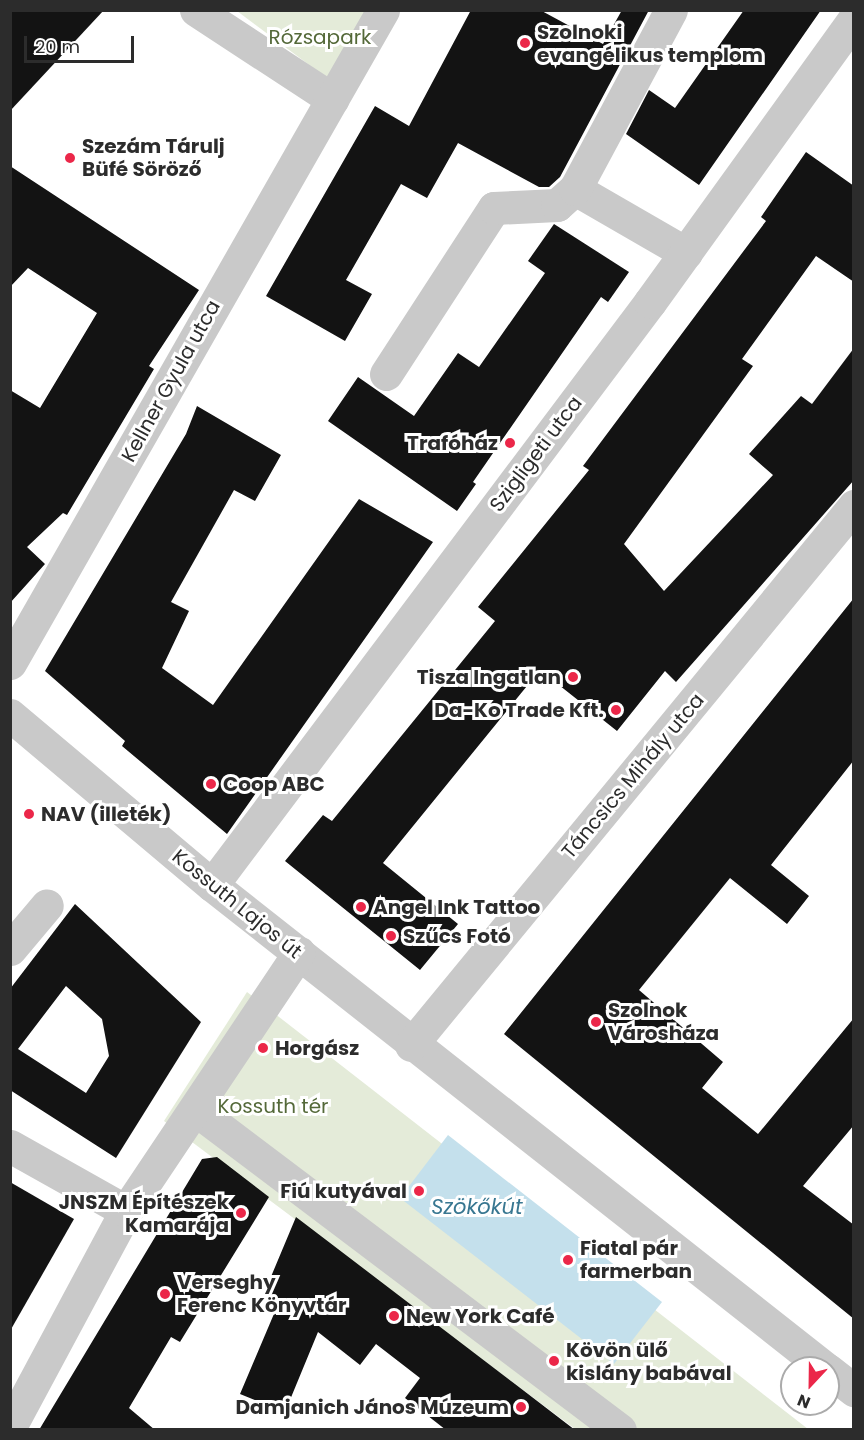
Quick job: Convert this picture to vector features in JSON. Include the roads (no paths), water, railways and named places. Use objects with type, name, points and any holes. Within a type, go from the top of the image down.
[{"type":"street","points":[[196,10],[332,99]]},
{"type":"street","name":"Kellner Gyula utca","points":[[10,663],[383,10]]},
{"type":"street","points":[[386,374],[494,208],[557,205],[575,189],[671,10]]},
{"type":"street","name":"Szigligeti utca","points":[[212,885],[686,253],[854,19]]},
{"type":"street","points":[[575,189],[686,253]]},
{"type":"street","name":"Táncsics Mihály utca","points":[[411,1045],[854,506]]},
{"type":"street","name":"Kossuth Lajos út","points":[[10,715],[212,885],[411,1045]]},
{"type":"street","points":[[10,950],[47,905]]},
{"type":"street","points":[[10,1427],[126,1211],[299,954]]},
{"type":"street","points":[[411,1045],[810,1356]]},
{"type":"street","points":[[196,1110],[620,1430]]},
{"type":"street","points":[[10,1146],[126,1211]]},
{"type":"street","points":[[840,1379],[854,1390]]},
{"type":"water","name":"Szökőkút","points":[[448,1135],[662,1302],[614,1364],[400,1198]]},
{"type":"place","name":"Szolnoki evangélikus templom","points":[[525,43]]},
{"type":"place","name":"Szezám Tárulj Büfé Söröző","points":[[70,158]]},
{"type":"place","name":"Trafóház","points":[[510,443]]},
{"type":"place","name":"Tisza Ingatlan","points":[[573,677]]},
{"type":"place","name":"Da-Ko Trade Kft.","points":[[616,710]]},
{"type":"place","name":"Coop ABC","points":[[211,784]]},
{"type":"place","name":"NAV (illeték)","points":[[29,814]]},
{"type":"place","name":"Angel Ink Tattoo","points":[[361,907]]},
{"type":"place","name":"Szűcs Fotó","points":[[391,936]]},
{"type":"place","name":"Szolnok Városháza","points":[[596,1022]]},
{"type":"place","name":"Horgász","points":[[263,1048]]},
{"type":"place","name":"Fiú kutyával","points":[[419,1191]]},
{"type":"place","name":"JNSZM Építészek Kamarája","points":[[241,1213]]},
{"type":"place","name":"Fiatal pár farmerban","points":[[568,1260]]},
{"type":"place","name":"Verseghy Ferenc Könyvtár","points":[[165,1294]]},
{"type":"place","name":"New York Café","points":[[394,1316]]},
{"type":"place","name":"Kövön ülő kislány babával","points":[[554,1361]]},
{"type":"place","name":"Damjanich János Múzeum","points":[[521,1407]]},
{"type":"park label","name":"Rózsapark","points":[[320,37]]},
{"type":"park label","name":"Kossuth tér","points":[[273,1106]]}]
